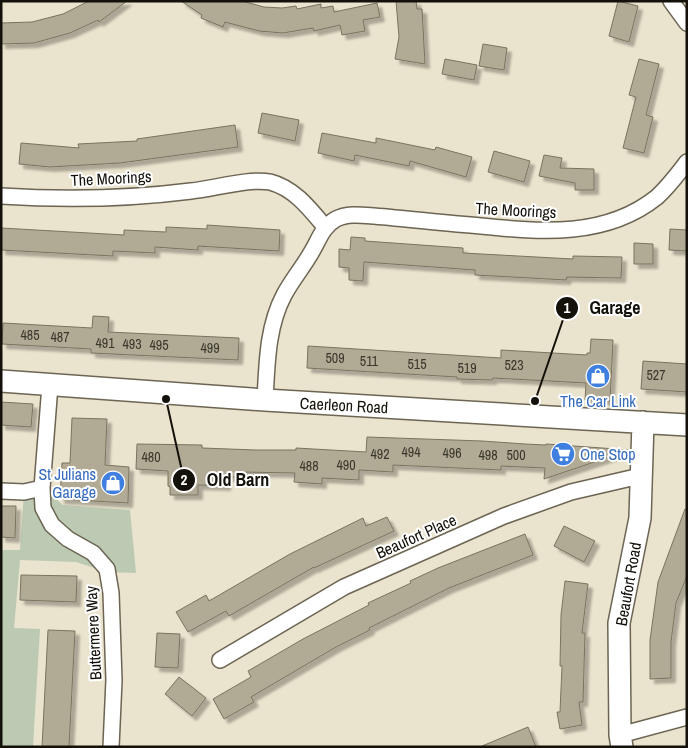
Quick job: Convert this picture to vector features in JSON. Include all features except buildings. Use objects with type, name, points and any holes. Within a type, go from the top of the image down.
[{"type":"main road","name":"Caerleon Road","points":[[1,381],[265,400],[687,425]]},
{"type":"main road","name":"Beaufort Road","points":[[621,741],[619,623],[640,518],[643,422]]},
{"type":"street","points":[[671,1],[687,23]]},
{"type":"street","name":"The Moorings","points":[[1,196],[108,198],[191,191],[254,181],[270,182],[286,190],[302,201],[324,227],[337,218],[352,215],[526,230],[562,230],[597,226],[628,215],[657,197],[677,176],[687,162]]},
{"type":"street","points":[[265,400],[268,352],[274,322],[284,295],[312,252],[324,227]]},
{"type":"street","name":"Buttermere Way","points":[[50,385],[42,488],[43,508],[52,525],[68,539],[94,553],[107,569],[110,592],[114,680],[111,747]]},
{"type":"street","name":"Beaufort Place","points":[[220,660],[344,587],[504,516],[571,492],[640,476]]},
{"type":"street","points":[[1,491],[24,492],[42,488]]},
{"type":"street","points":[[621,741],[687,717]]},
{"type":"green space","points":[[42,488],[63,505],[130,510],[136,573],[107,572],[76,562],[20,560],[14,628],[40,629],[33,747],[1,747],[1,550],[20,550],[24,492]]},
{"type":"place","name":"The Car Link","points":[[598,376]]},
{"type":"place","name":"Old Barn","points":[[166,399]]},
{"type":"place","name":"Garage","points":[[535,401]]},
{"type":"place","name":"One Stop","points":[[563,454]]},
{"type":"place","name":"St Julians Garage","points":[[113,483]]}]
